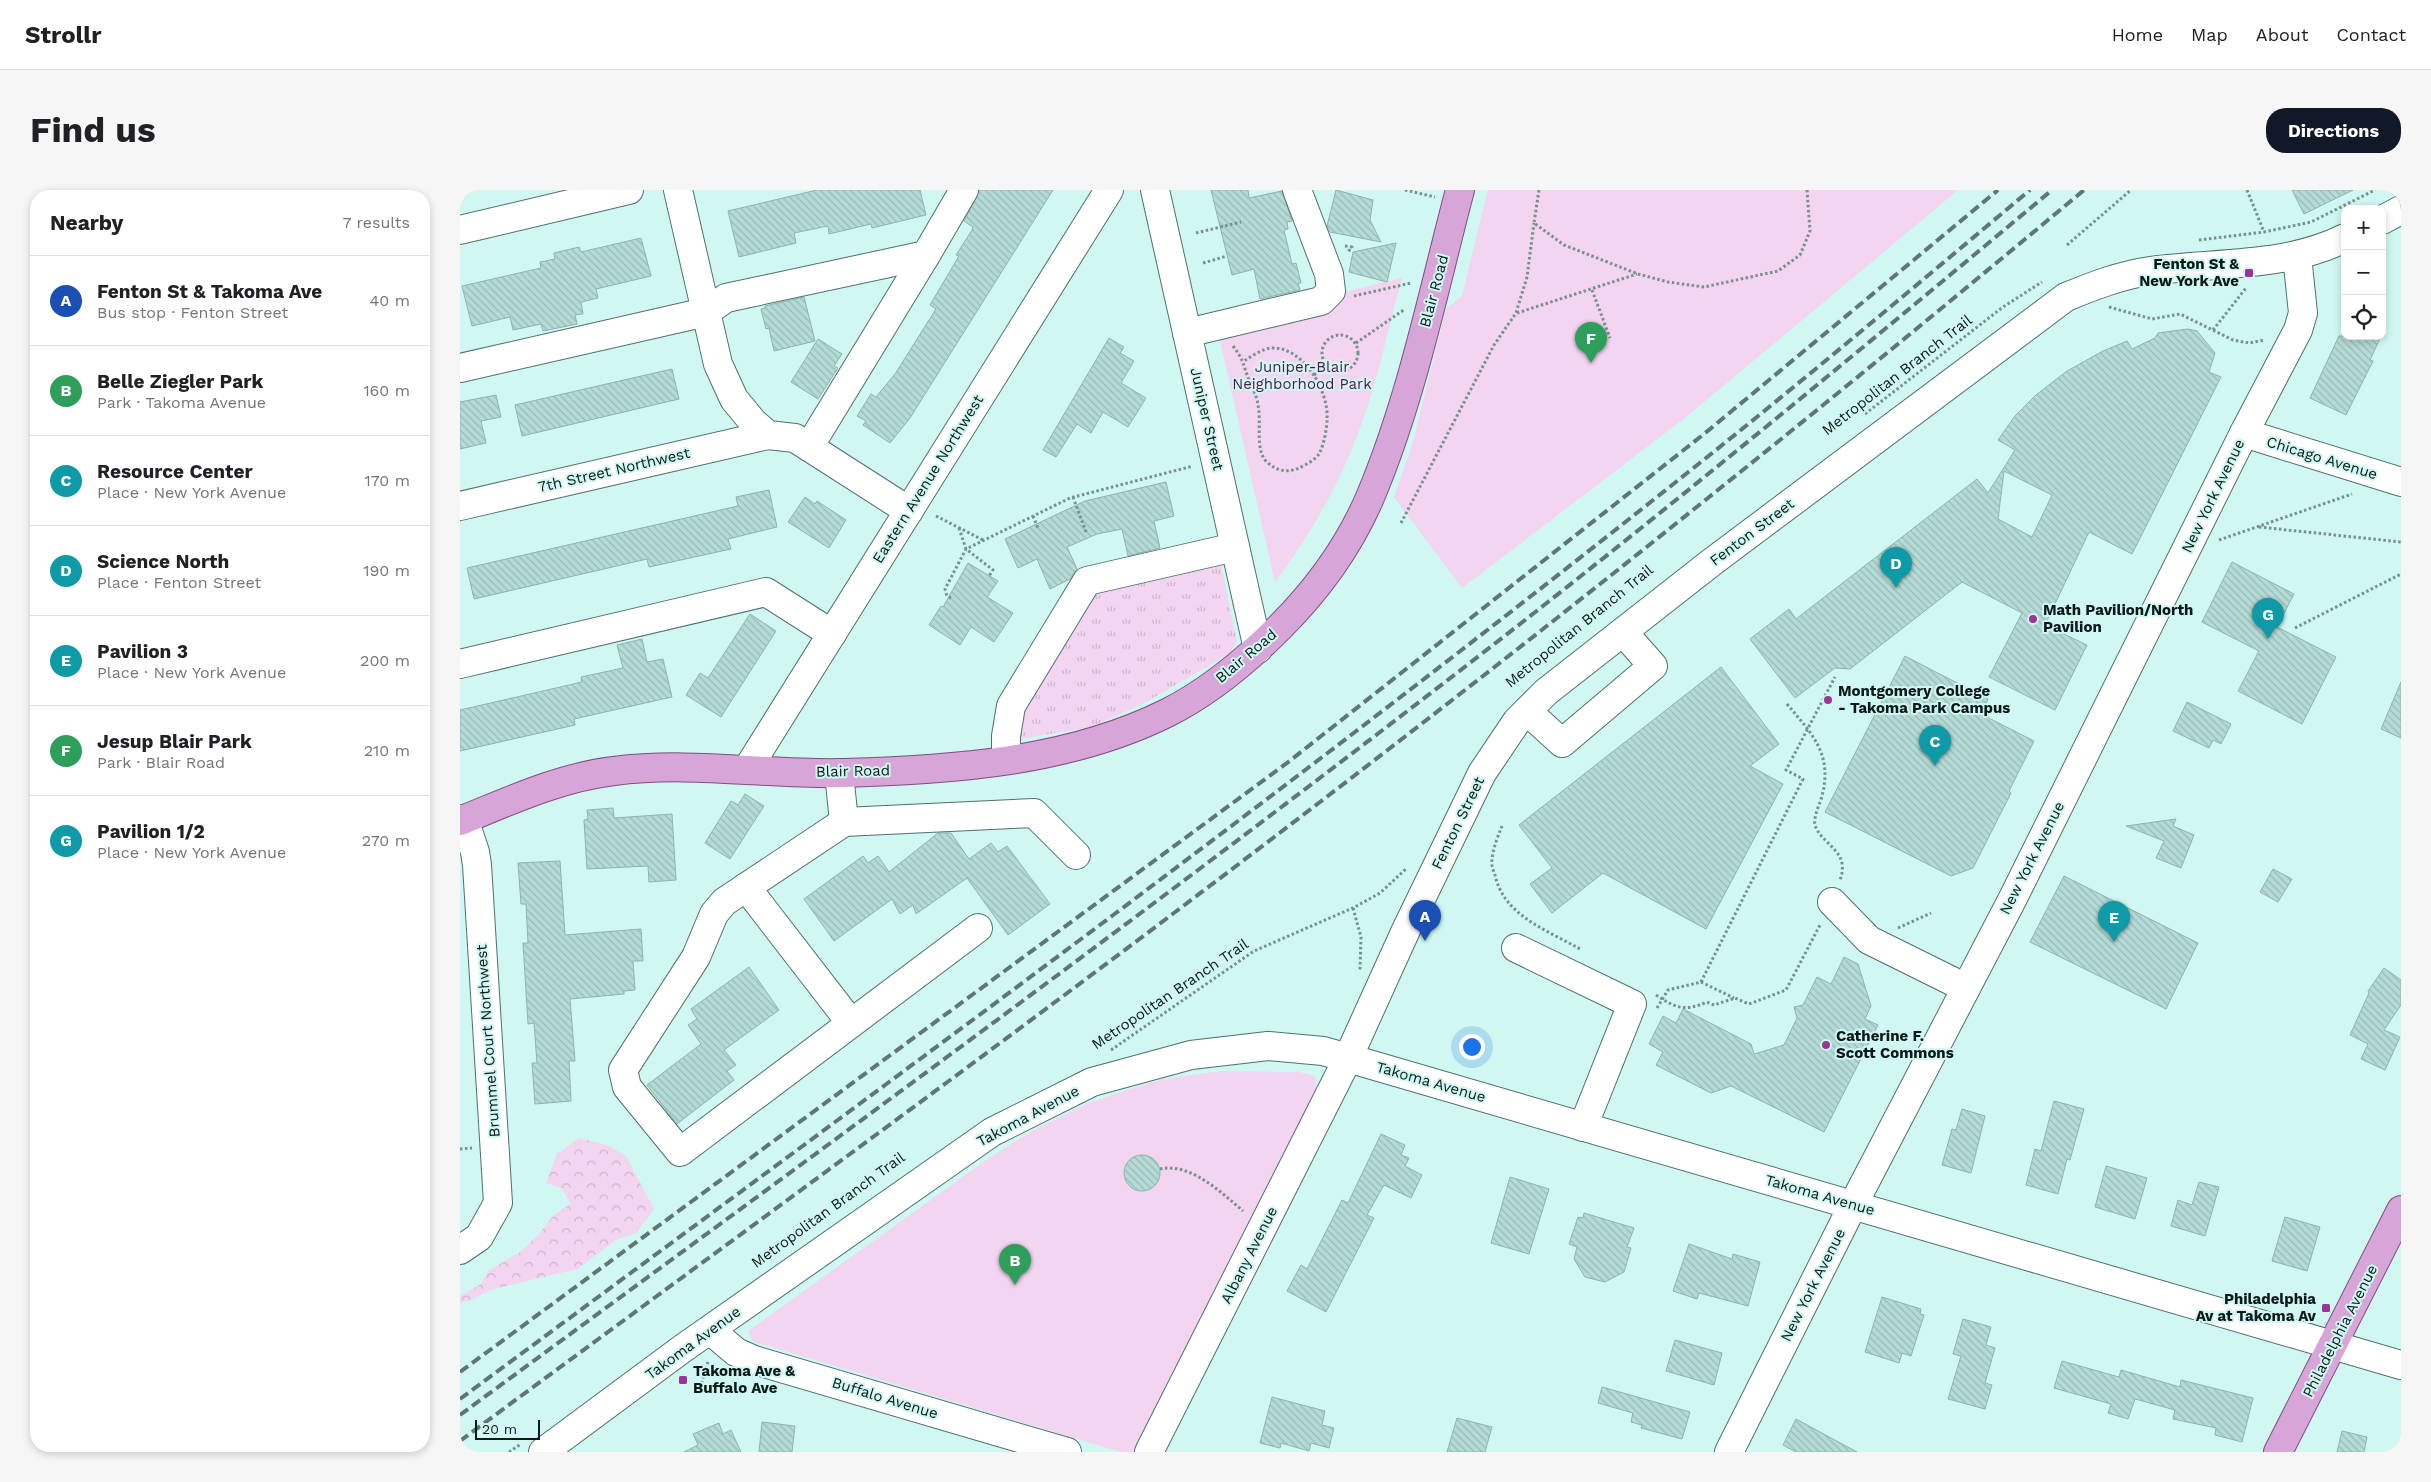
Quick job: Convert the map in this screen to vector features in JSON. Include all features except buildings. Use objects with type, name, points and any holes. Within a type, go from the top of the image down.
[{"type":"main road","name":"Blair Road","points":[[462,820],[534,792],[590,774],[635,769],[748,768],[839,773],[965,765],[1062,750],[1117,735],[1170,712],[1224,677],[1258,649],[1310,597],[1337,560],[1370,499],[1399,425],[1449,194]]},
{"type":"main road","name":"Philadelphia Avenue","points":[[2278,1452],[2401,1210]]},
{"type":"street","points":[[460,230],[629,190]]},
{"type":"street","points":[[678,190],[718,364],[734,399],[753,422],[768,435]]},
{"type":"street","points":[[808,446],[964,190]]},
{"type":"street","name":"Eastern Avenue Northwest","points":[[748,768],[1109,190]]},
{"type":"street","name":"Juniper Street","points":[[1155,190],[1258,649]]},
{"type":"street","points":[[1187,333],[1321,301],[1331,291],[1329,274],[1297,190]]},
{"type":"street","points":[[2386,218],[2401,210]]},
{"type":"street","name":"Fenton Street","points":[[1348,1058],[1406,930],[1482,773],[1517,721],[1546,692],[2066,297],[2111,280],[2149,271],[2297,256],[2325,248],[2341,240]]},
{"type":"street","points":[[460,368],[706,312],[726,298],[926,255]]},
{"type":"street","name":"New York Avenue","points":[[1728,1452],[1853,1205],[1966,988],[2301,322],[2303,313],[2297,256]]},
{"type":"street","name":"Chicago Avenue","points":[[2244,433],[2401,482]]},
{"type":"street","name":"7th Street Northwest","points":[[460,506],[768,435],[795,438],[909,511]]},
{"type":"street","points":[[1006,759],[1006,736],[1011,706],[1087,581],[1235,547]]},
{"type":"street","points":[[460,664],[766,592],[832,634]]},
{"type":"street","points":[[1526,711],[1562,743],[1653,666],[1623,632]]},
{"type":"street","points":[[839,773],[844,822]]},
{"type":"street","points":[[978,928],[796,1062],[759,1094],[680,1152],[627,1087],[623,1070],[696,957],[714,914],[724,902],[844,822],[1034,814],[1076,855]]},
{"type":"street","name":"Brummel Court Northwest","points":[[460,1250],[479,1237],[498,1203],[477,865],[475,852],[462,820]]},
{"type":"street","points":[[746,888],[851,1023]]},
{"type":"street","points":[[1832,902],[1869,940],[1966,988]]},
{"type":"street","points":[[1516,948],[1632,1004],[1583,1127]]},
{"type":"street","name":"Takoma Avenue","points":[[534,1446],[710,1330],[992,1132],[1092,1082],[1191,1055],[1268,1046],[1323,1051],[1348,1058],[2401,1365]]},
{"type":"street","name":"Albany Avenue","points":[[1149,1452],[1348,1058]]},
{"type":"street","name":"Buffalo Avenue","points":[[710,1330],[736,1352],[754,1360],[1067,1452]]},
{"type":"path","points":[[1405,190],[1449,194]]},
{"type":"path","points":[[1401,523],[1494,345],[1516,313],[1527,276],[1539,190]]},
{"type":"path","points":[[1534,223],[1564,245],[1638,274],[1668,282],[1704,287],[1778,271],[1800,255],[1810,231],[1807,190]]},
{"type":"path","points":[[2067,245],[2131,190]]},
{"type":"path","points":[[2247,190],[2264,232]]},
{"type":"path","points":[[2198,240],[2264,232],[2311,222],[2374,190]]},
{"type":"path","points":[[1196,233],[1241,222]]},
{"type":"path","points":[[1203,263],[1227,256]]},
{"type":"path","points":[[1516,313],[1638,274]]},
{"type":"path","name":"Metropolitan Branch Trail","points":[[1858,420],[2003,307],[2045,280]]},
{"type":"path","points":[[1321,301],[1368,294],[1414,282]]},
{"type":"path","points":[[2213,330],[2247,287]]},
{"type":"path","points":[[1592,290],[1610,338]]},
{"type":"path","points":[[2104,306],[2152,319],[2180,314],[2233,340],[2249,343],[2261,342],[2269,338]]},
{"type":"path","points":[[1356,343],[1408,307]]},
{"type":"path","points":[[1338,335],[1345,336],[1356,343],[1359,351],[1358,359],[1352,368],[1337,372],[1326,365],[1323,348],[1329,339],[1338,335]]},
{"type":"path","points":[[1272,348],[1292,353],[1314,375],[1318,381],[1327,418],[1320,453],[1307,465],[1292,471],[1280,470],[1267,462],[1259,450],[1261,426],[1258,403],[1248,379],[1244,361],[1258,352],[1272,348]]},
{"type":"path","points":[[1314,375],[1326,365]]},
{"type":"path","points":[[951,598],[947,596],[945,589],[966,549],[983,540],[1073,497],[1216,461]]},
{"type":"path","points":[[2217,540],[2357,492]]},
{"type":"path","points":[[1073,497],[1086,532]]},
{"type":"path","points":[[936,516],[983,540]]},
{"type":"path","points":[[1033,516],[1038,528]]},
{"type":"path","points":[[2256,527],[2401,542]]},
{"type":"path","points":[[959,528],[966,549],[993,570],[990,576]]},
{"type":"path","points":[[2295,628],[2400,576]]},
{"type":"path","points":[[1701,982],[1803,779],[1786,770],[1835,678]]},
{"type":"path","points":[[1653,1016],[1661,999],[1668,990],[1701,982],[1749,1004],[1786,990],[1832,902],[1843,870],[1836,849],[1819,833],[1816,826],[1825,782],[1824,758],[1819,745],[1787,704]]},
{"type":"path","points":[[1502,826],[1491,861],[1497,885],[1505,899],[1518,913],[1537,926],[1586,953]]},
{"type":"path","name":"Metropolitan Branch Trail","points":[[1110,1050],[1254,950],[1353,908],[1380,894],[1408,867]]},
{"type":"path","points":[[1353,908],[1360,937],[1359,975]]},
{"type":"path","points":[[1654,994],[1678,1008],[1693,1008],[1707,1002],[1714,1005],[1735,998]]},
{"type":"path","points":[[460,1149],[474,1148]]},
{"type":"path","points":[[1160,1169],[1178,1168],[1206,1182],[1248,1214]]},
{"type":"path","points":[[700,1388],[710,1357]]},
{"type":"path","points":[[509,1452],[534,1446]]},
{"type":"green space","points":[[1488,190],[1958,190],[1686,417],[1462,588],[1394,497],[1413,442],[1446,309],[1462,296]]},
{"type":"green space","name":"Juniper-Blair Neighborhood Park","points":[[1402,278],[1375,382],[1357,435],[1321,512],[1275,582],[1216,323]]},
{"type":"green space","points":[[1220,561],[1237,641],[1230,653],[1150,700],[1092,727],[1021,739],[1015,724],[1090,594]]},
{"type":"green space","points":[[1221,1071],[1299,1072],[1315,1076],[1316,1092],[1230,1261],[1138,1452],[1121,1452],[752,1341],[748,1331],[989,1158],[1032,1131],[1088,1103],[1162,1079]]},
{"type":"green space","points":[[579,1138],[609,1146],[626,1156],[654,1209],[636,1233],[616,1240],[577,1269],[493,1289],[471,1300],[460,1303],[460,1296],[481,1284],[488,1271],[519,1253],[539,1234],[553,1216],[570,1204],[562,1188],[546,1183],[557,1154]]},
{"type":"railway","points":[[460,1372],[1287,763],[1704,434],[1998,190]]},
{"type":"railway","points":[[460,1399],[935,1048],[1406,693],[1716,450],[2030,190]]},
{"type":"railway","points":[[460,1415],[1125,925],[1389,725],[1520,624],[1721,463],[2052,190]]},
{"type":"railway","points":[[460,1441],[1107,964],[1417,727],[1706,500],[2084,190]]},
{"type":"place","name":"Fenton St & New York Ave","points":[[2249,273]]},
{"type":"place","name":"Jesup Blair Park","points":[[1591,363]]},
{"type":"place","name":"Science North","points":[[1896,588]]},
{"type":"place","name":"Math Pavilion/North Pavilion","points":[[2033,619]]},
{"type":"place","name":"Pavilion 1/2","points":[[2268,639]]},
{"type":"place","name":"Montgomery College - Takoma Park Campus","points":[[1828,700]]},
{"type":"place","name":"Resource Center","points":[[1935,766]]},
{"type":"place","name":"Fenton St & Takoma Ave","points":[[1425,941]]},
{"type":"place","name":"Pavilion 3","points":[[2114,942]]},
{"type":"place","name":"Catherine F. Scott Commons","points":[[1826,1045]]},
{"type":"place","name":"Belle Ziegler Park","points":[[1015,1285]]},
{"type":"place","name":"Philadelphia Av at Takoma Av","points":[[2326,1308]]},
{"type":"place","name":"Takoma Ave & Buffalo Ave","points":[[683,1380]]}]
